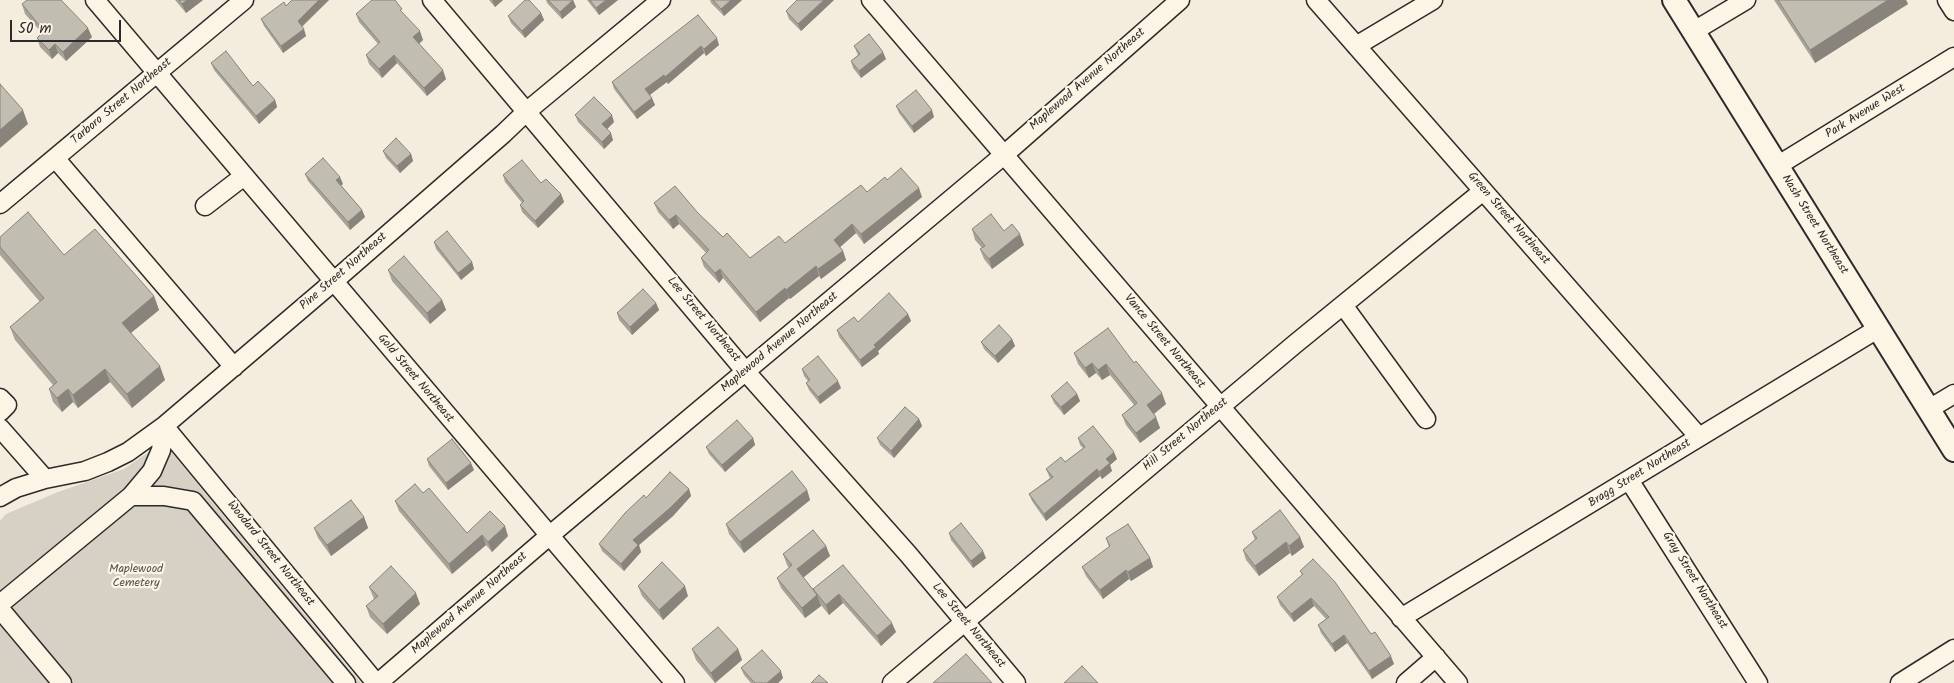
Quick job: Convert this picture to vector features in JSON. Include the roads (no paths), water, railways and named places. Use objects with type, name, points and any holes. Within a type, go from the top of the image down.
[{"type":"main road","name":"Nash Street Northeast","points":[[1674,0],[1954,450]]},
{"type":"street","name":"Gold Street Northeast","points":[[95,0],[675,683]]},
{"type":"street","name":"Tarboro Street Northeast","points":[[0,204],[244,0]]},
{"type":"street","name":"Lee Street Northeast","points":[[432,0],[746,372],[908,554],[1016,683]]},
{"type":"street","name":"Pine Street Northeast","points":[[0,497],[16,488],[45,479],[85,471],[108,462],[128,452],[164,426],[333,282],[526,112],[661,0]]},
{"type":"street","name":"Vance Street Northeast","points":[[871,0],[1458,683]]},
{"type":"street","name":"Maplewood Avenue Northeast","points":[[377,683],[549,536],[1005,154],[1180,0]]},
{"type":"street","name":"Green Street Northeast","points":[[1316,0],[1699,438]]},
{"type":"street","points":[[1356,46],[1433,0]]},
{"type":"street","points":[[1694,31],[1746,0]]},
{"type":"street","points":[[1947,0],[1954,11]]},
{"type":"street","name":"Park Avenue West","points":[[1777,166],[1954,57]]},
{"type":"street","points":[[55,158],[234,366]]},
{"type":"street","points":[[205,206],[244,176]]},
{"type":"street","name":"Hill Street Northeast","points":[[892,683],[1220,407],[1483,191]]},
{"type":"street","points":[[1343,305],[1426,419]]},
{"type":"street","name":"Bragg Street Northeast","points":[[1401,618],[1879,328]]},
{"type":"street","points":[[1929,409],[1954,394]]},
{"type":"street","points":[[0,398],[7,406],[0,412]]},
{"type":"street","points":[[0,604],[131,496],[152,471],[162,450],[164,426]]},
{"type":"street","name":"Woodard Street Northeast","points":[[164,426],[377,683]]},
{"type":"street","points":[[0,428],[45,479]]},
{"type":"street","name":"Gray Street Northeast","points":[[1630,480],[1758,683]]},
{"type":"street","points":[[131,496],[164,496],[192,502],[346,683]]},
{"type":"street","points":[[0,609],[62,683]]},
{"type":"street","points":[[1900,683],[1954,649]]},
{"type":"street","points":[[1406,683],[1436,657]]},
{"type":"park label","name":"Maplewood Cemetery","points":[[136,577]]}]
